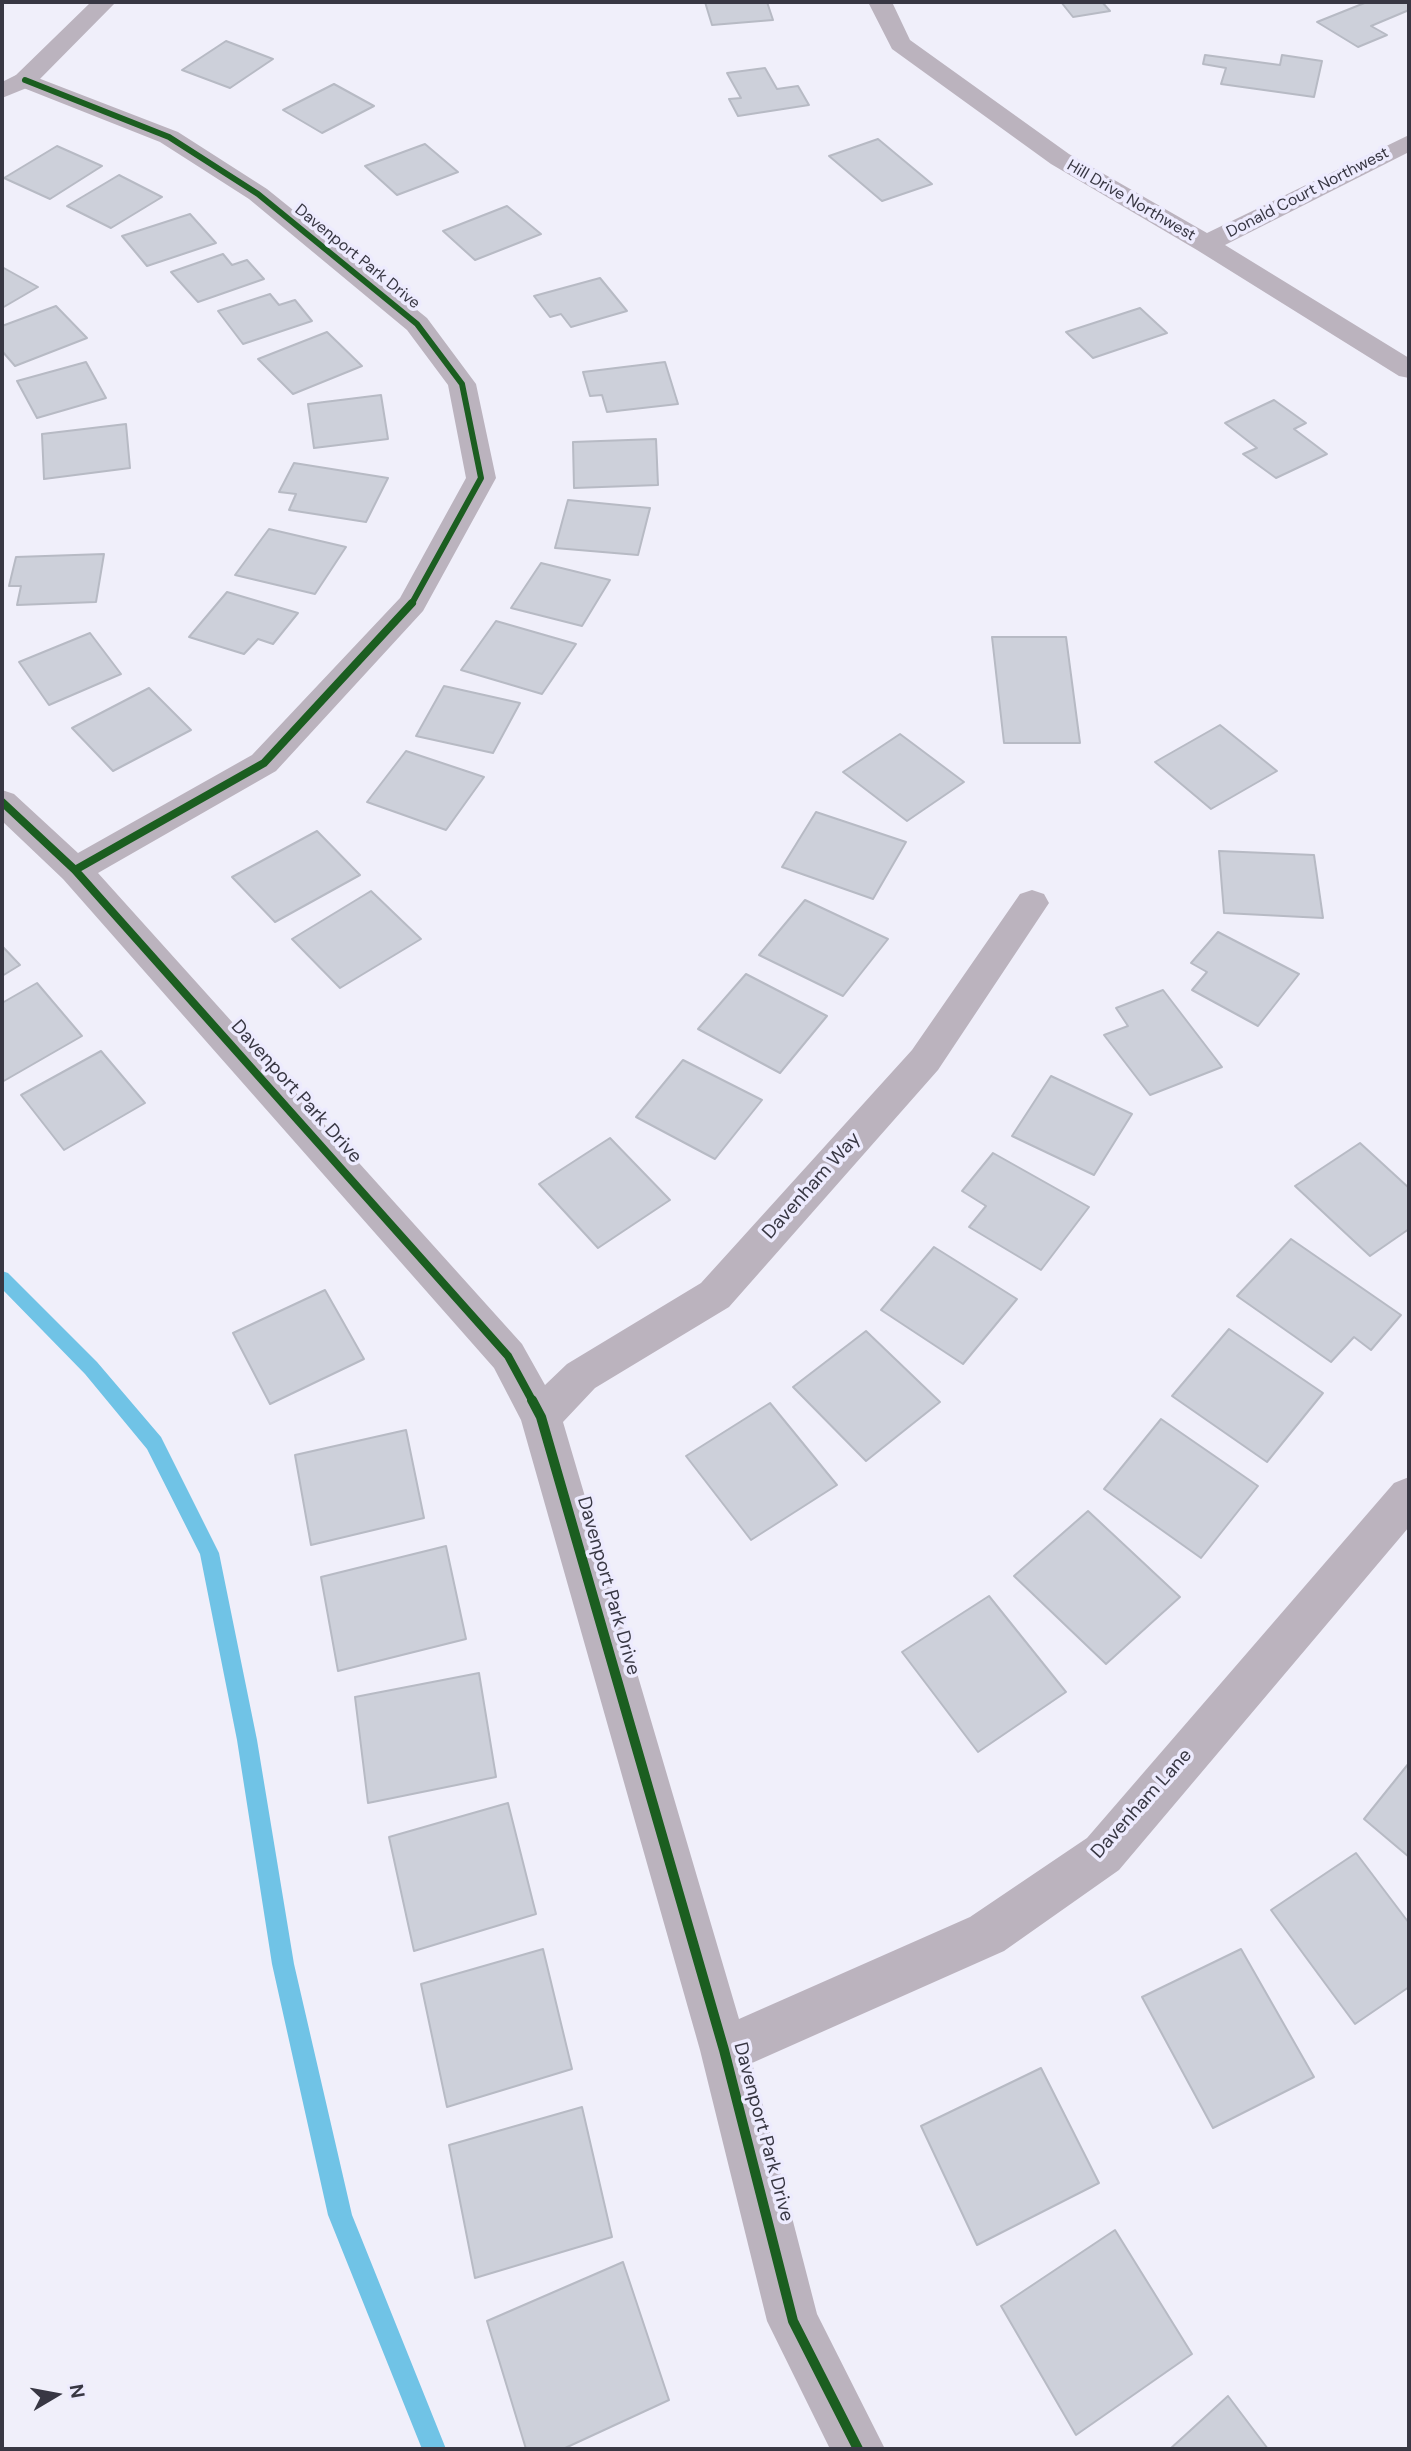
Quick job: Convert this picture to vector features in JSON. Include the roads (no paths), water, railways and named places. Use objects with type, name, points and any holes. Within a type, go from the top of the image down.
[{"type":"street","points":[[14,85],[104,2]]},
{"type":"street","name":"Hill Drive Northwest","points":[[880,2],[900,44],[1060,159],[1206,244],[1409,370]]},
{"type":"street","name":"Davenport Park Drive","points":[[14,85],[169,137],[258,194],[417,324],[463,384],[481,478],[412,604],[264,763],[75,870]]},
{"type":"street","name":"Donald Court Northwest","points":[[1206,244],[1409,142]]},
{"type":"street","name":"Davenport Park Drive","points":[[2,802],[75,870],[508,1356],[541,1417],[724,2050],[793,2321],[858,2449]]},
{"type":"street","name":"Davenham Way","points":[[541,1417],[582,1376],[715,1295],[925,1060],[1032,903]]},
{"type":"street","name":"Davenham Lane","points":[[724,2050],[987,1934],[1103,1854],[1409,1496]]},
{"type":"waterway","points":[[2,1278],[91,1368],[154,1443],[209,1553],[247,1740],[283,1964],[340,2215],[434,2449]]}]
